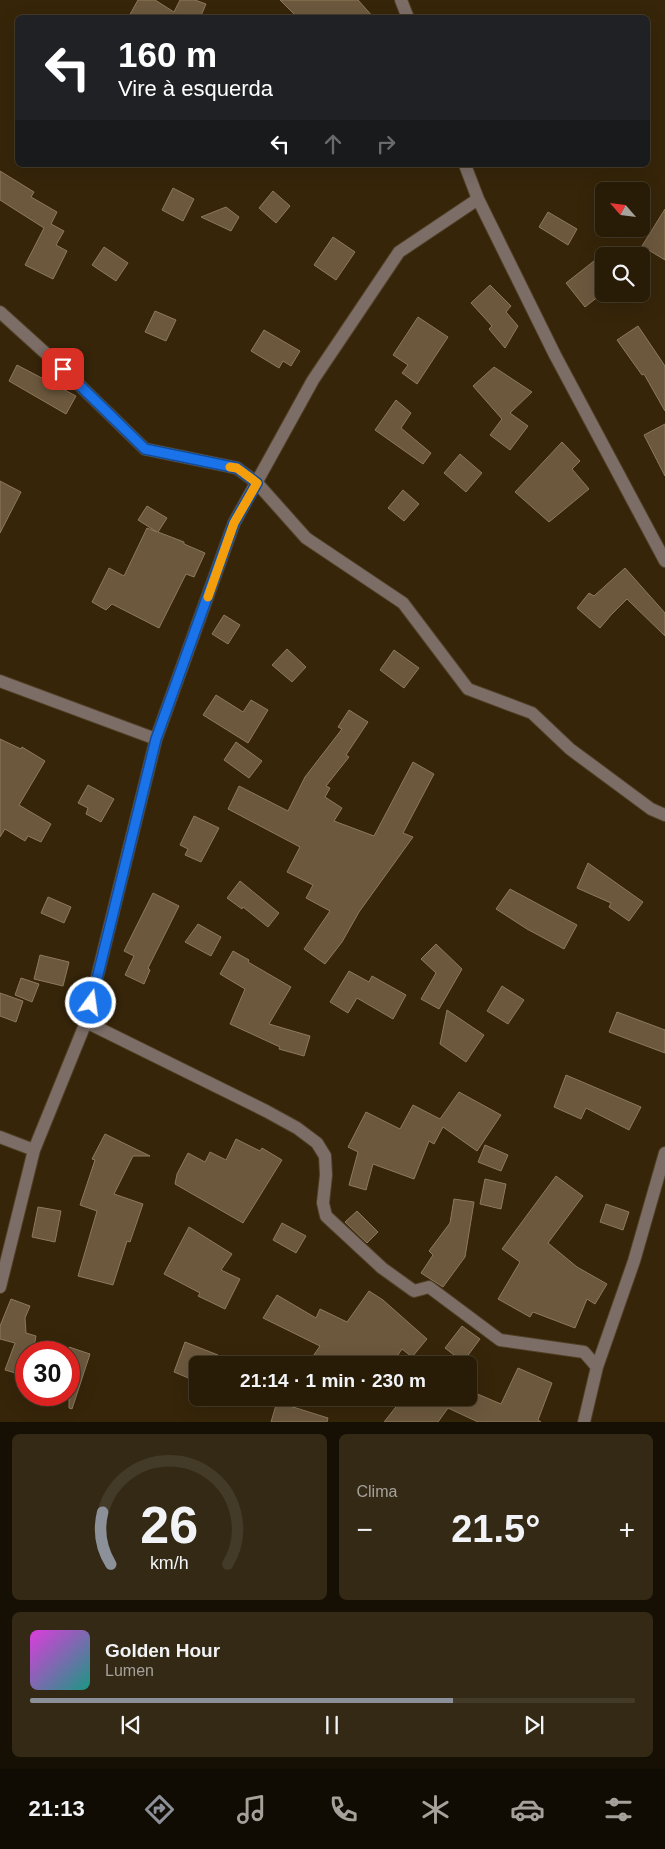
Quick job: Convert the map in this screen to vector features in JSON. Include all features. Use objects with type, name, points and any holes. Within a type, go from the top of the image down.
[{"type":"street","points":[[401,0],[407,15]]},
{"type":"street","points":[[466,167],[478,199],[554,356],[665,561]]},
{"type":"street","points":[[0,1287],[34,1150],[86,1022],[156,739],[234,523],[313,380],[399,252],[478,199]]},
{"type":"street","points":[[0,312],[63,369],[145,449],[237,468],[257,483],[306,538],[403,603],[468,689],[532,713],[570,749],[651,809],[665,815]]},
{"type":"street","points":[[0,682],[156,739]]},
{"type":"street","points":[[86,1022],[266,1111],[297,1128],[317,1143],[325,1156],[326,1175],[322,1203],[326,1216],[382,1268],[414,1291],[429,1287],[500,1340],[584,1352],[597,1367]]},
{"type":"street","points":[[0,1137],[34,1150]]},
{"type":"street","points":[[584,1422],[597,1367],[634,1261],[665,1153]]},
{"type":"building","points":[[138,0],[155,0],[174,12],[180,0],[195,0],[206,4],[201,15],[130,15]]},
{"type":"building","points":[[280,0],[358,0],[371,15],[295,15]]},
{"type":"building","points":[[0,171],[34,192],[31,197],[57,212],[51,224],[64,231],[56,245],[67,251],[53,279],[25,265],[44,228],[0,200]]},
{"type":"building","points":[[173,188],[194,199],[183,221],[162,210]]},
{"type":"building","points":[[273,191],[290,206],[276,223],[259,208]]},
{"type":"building","points":[[226,207],[239,217],[231,231],[201,217]]},
{"type":"building","points":[[665,209],[665,260],[650,251],[650,247],[642,246],[647,238],[650,238],[650,233]]},
{"type":"building","points":[[548,212],[577,229],[568,245],[539,227]]},
{"type":"building","points":[[333,237],[355,252],[336,280],[314,265]]},
{"type":"building","points":[[104,247],[128,263],[116,281],[92,265]]},
{"type":"building","points":[[594,261],[595,262],[595,299],[585,307],[566,283]]},
{"type":"building","points":[[490,285],[511,306],[506,312],[518,326],[505,348],[489,329],[492,326],[471,303]]},
{"type":"building","points":[[155,311],[176,320],[166,341],[145,332]]},
{"type":"building","points":[[418,317],[448,337],[417,384],[402,373],[408,365],[393,355]]},
{"type":"building","points":[[638,326],[665,366],[665,411],[644,374],[642,375],[617,340]]},
{"type":"building","points":[[264,330],[300,351],[291,366],[283,361],[279,368],[251,351]]},
{"type":"building","points":[[17,365],[76,396],[66,414],[9,381]]},
{"type":"building","points":[[494,367],[532,392],[510,413],[528,426],[510,450],[490,435],[502,419],[473,386]]},
{"type":"building","points":[[396,400],[411,413],[401,428],[431,453],[423,464],[375,430]]},
{"type":"building","points":[[665,424],[665,476],[644,435]]},
{"type":"building","points":[[562,442],[580,461],[572,469],[589,489],[549,522],[515,492]]},
{"type":"building","points":[[460,454],[482,473],[466,492],[444,473]]},
{"type":"building","points":[[0,481],[21,492],[0,533]]},
{"type":"building","points":[[403,490],[419,504],[404,521],[388,508]]},
{"type":"building","points":[[147,506],[167,518],[158,532],[205,553],[194,577],[186,574],[159,628],[112,604],[106,610],[92,602],[109,568],[124,576],[147,528],[157,532],[138,520]]},
{"type":"building","points":[[625,568],[665,613],[665,636],[627,599],[600,628],[577,608],[589,593],[594,596]]},
{"type":"building","points":[[224,615],[240,625],[228,644],[212,634]]},
{"type":"building","points":[[287,649],[306,667],[292,682],[272,665]]},
{"type":"building","points":[[394,650],[419,668],[404,688],[380,670]]},
{"type":"building","points":[[216,695],[243,712],[251,700],[268,710],[248,743],[203,715]]},
{"type":"building","points":[[349,710],[368,722],[346,755],[349,757],[326,786],[330,788],[325,797],[342,808],[334,821],[374,836],[413,762],[434,774],[403,833],[413,837],[359,912],[342,942],[325,964],[304,949],[330,911],[306,898],[313,885],[287,872],[300,847],[228,809],[239,786],[288,811],[305,777],[342,729],[338,727]]},
{"type":"building","points":[[0,739],[21,749],[22,747],[45,761],[19,805],[51,824],[41,842],[28,836],[25,841],[5,829],[0,837]]},
{"type":"building","points":[[236,742],[262,761],[249,778],[224,760]]},
{"type":"building","points":[[88,785],[114,799],[101,822],[86,814],[88,808],[78,803]]},
{"type":"building","points":[[194,816],[219,828],[201,862],[185,855],[188,849],[180,845]]},
{"type":"building","points":[[588,863],[643,902],[629,921],[609,907],[611,903],[577,888]]},
{"type":"building","points":[[240,881],[279,913],[268,927],[243,907],[242,909],[227,898]]},
{"type":"building","points":[[510,889],[577,925],[564,949],[527,929],[496,909]]},
{"type":"building","points":[[153,893],[179,906],[148,968],[150,970],[144,984],[125,975],[134,956],[124,951]]},
{"type":"building","points":[[48,897],[71,907],[64,923],[41,913]]},
{"type":"building","points":[[198,924],[221,937],[211,956],[185,942]]},
{"type":"building","points":[[436,944],[462,969],[439,1009],[421,999],[436,973],[421,959]]},
{"type":"building","points":[[233,951],[291,987],[269,1024],[310,1036],[304,1056],[279,1049],[280,1047],[230,1024],[245,989],[220,974]]},
{"type":"building","points":[[40,955],[69,962],[63,986],[34,979]]},
{"type":"building","points":[[349,971],[369,982],[372,976],[406,995],[393,1019],[357,998],[348,1013],[330,1002]]},
{"type":"building","points":[[21,978],[39,984],[32,1002],[15,995]]},
{"type":"building","points":[[502,986],[524,1000],[508,1024],[487,1011]]},
{"type":"building","points":[[0,993],[23,1001],[16,1022],[0,1016]]},
{"type":"building","points":[[447,1010],[484,1035],[466,1062],[440,1044]]},
{"type":"building","points":[[617,1012],[665,1030],[665,1053],[609,1032]]},
{"type":"building","points":[[566,1075],[641,1107],[629,1130],[586,1108],[581,1119],[554,1107]]},
{"type":"building","points":[[459,1092],[501,1115],[477,1151],[443,1127],[434,1144],[429,1141],[414,1179],[373,1164],[366,1190],[349,1185],[358,1152],[348,1147],[366,1112],[400,1129],[413,1105],[440,1119]]},
{"type":"building","points":[[105,1134],[150,1156],[133,1156],[114,1194],[143,1204],[130,1242],[127,1241],[113,1285],[78,1276],[97,1211],[80,1205],[95,1160],[92,1159]]},
{"type":"building","points":[[236,1139],[260,1151],[262,1148],[282,1160],[243,1223],[175,1184],[177,1174],[188,1153],[205,1162],[210,1152],[226,1160]]},
{"type":"building","points":[[485,1145],[508,1155],[501,1171],[478,1162]]},
{"type":"building","points":[[556,1176],[583,1196],[548,1243],[577,1267],[607,1284],[595,1304],[587,1299],[575,1328],[533,1312],[530,1317],[498,1299],[520,1262],[502,1249]]},
{"type":"building","points":[[485,1179],[506,1184],[501,1209],[480,1204]]},
{"type":"building","points":[[454,1199],[474,1202],[465,1257],[443,1287],[421,1273],[433,1255],[429,1251],[450,1223]]},
{"type":"building","points":[[606,1204],[629,1212],[623,1230],[600,1222]]},
{"type":"building","points":[[38,1207],[61,1211],[55,1242],[32,1237]]},
{"type":"building","points":[[357,1211],[378,1232],[367,1243],[345,1222]]},
{"type":"building","points":[[282,1223],[306,1236],[296,1253],[273,1240]]},
{"type":"building","points":[[189,1227],[232,1254],[221,1270],[240,1279],[225,1309],[198,1296],[200,1293],[164,1274]]},
{"type":"building","points":[[369,1291],[383,1300],[427,1339],[413,1356],[402,1349],[397,1356],[313,1356],[320,1346],[263,1318],[277,1295],[316,1318],[320,1309],[347,1322]]},
{"type":"building","points":[[11,1299],[30,1306],[25,1318],[26,1333],[36,1336],[35,1341],[15,1341],[15,1343],[0,1339],[0,1326]]},
{"type":"building","points":[[462,1326],[480,1339],[467,1356],[455,1356],[445,1348]]},
{"type":"building","points":[[185,1342],[218,1355],[189,1356],[189,1378],[174,1372]]},
{"type":"building","points":[[15,1343],[15,1373],[5,1370]]},
{"type":"building","points":[[80,1351],[90,1354],[80,1385]]},
{"type":"building","points":[[518,1368],[552,1383],[538,1420],[541,1422],[478,1422],[448,1408],[438,1422],[384,1422],[397,1406],[477,1406],[477,1394],[501,1404]]},
{"type":"building","points":[[276,1406],[290,1406],[328,1418],[327,1422],[271,1422]]},
{"type":"slow traffic","points":[[208,597],[234,523],[257,483],[237,468],[230,467]]},
{"type":"route","points":[[63,369],[145,449],[237,468],[257,483],[234,523],[156,739],[91,1003]]}]
